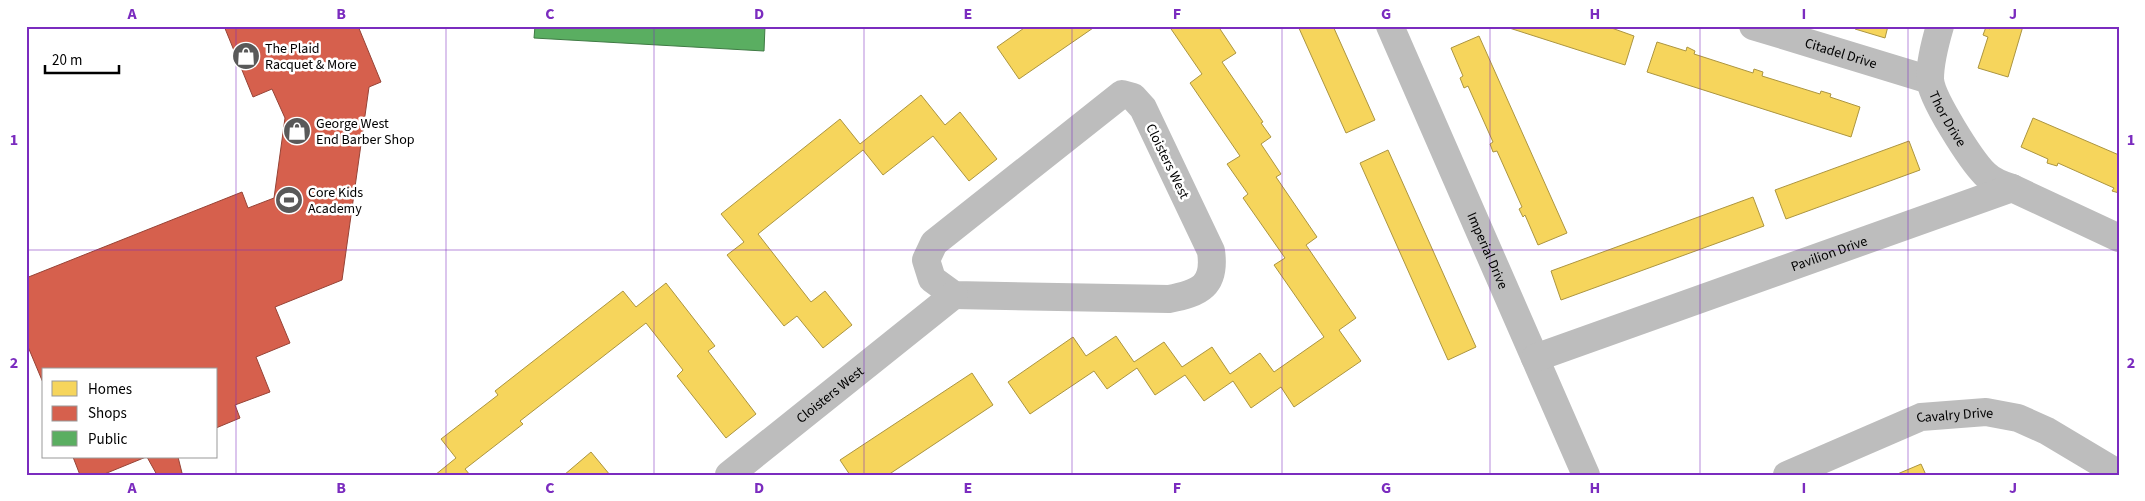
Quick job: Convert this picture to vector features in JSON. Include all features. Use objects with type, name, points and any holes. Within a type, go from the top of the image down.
[{"type":"street","name":"Imperial Drive","points":[[1390,26],[1586,475]]},
{"type":"street","name":"Citadel Drive","points":[[1753,26],[1930,80]]},
{"type":"street","name":"Thor Drive","points":[[1940,26],[1933,49],[1930,80],[1936,98],[1971,157],[1986,175],[1996,183],[2012,188]]},
{"type":"street","name":"Cloisters West","points":[[729,475],[954,295],[1169,299],[1192,295],[1205,284],[1214,269],[1211,251],[1142,108],[1133,97],[1122,94],[934,243],[926,260],[932,279],[954,295]]},
{"type":"street","name":"Pavilion Drive","points":[[1535,358],[2012,188]]},
{"type":"street","points":[[2012,188],[2119,238]]},
{"type":"street","name":"Cavalry Drive","points":[[1788,475],[1921,417],[1986,412],[2018,418],[2047,431],[2119,474]]},
{"type":"building: Homes","points":[[1027,26],[1096,26],[1019,79],[997,47]]},
{"type":"building: Homes","points":[[1169,26],[1218,26],[1236,53],[1222,62],[1263,122],[1261,123],[1271,137],[1261,144],[1281,174],[1276,177],[1317,237],[1306,245],[1356,318],[1339,330],[1361,361],[1294,407],[1281,387],[1251,408],[1233,381],[1204,401],[1185,375],[1155,395],[1137,368],[1107,389],[1094,371],[1030,414],[1008,382],[1073,337],[1086,356],[1116,336],[1134,362],[1164,342],[1182,367],[1212,347],[1230,374],[1260,353],[1274,372],[1324,337],[1274,265],[1285,258],[1243,198],[1248,194],[1227,164],[1240,156],[1190,83],[1202,74]]},
{"type":"building: Homes","points":[[1298,26],[1333,26],[1375,120],[1346,133]]},
{"type":"building: Homes","points":[[1503,26],[1606,26],[1634,36],[1625,65]]},
{"type":"building: Homes","points":[[1856,26],[1888,26],[1885,38],[1855,29]]},
{"type":"building: Homes","points":[[1991,26],[2023,26],[2008,77],[1978,68],[1988,37],[1983,35],[1986,27],[1990,29]]},
{"type":"building: Homes","points":[[1479,36],[1567,233],[1538,245],[1525,215],[1523,217],[1519,209],[1522,207],[1497,151],[1493,152],[1490,144],[1493,142],[1468,86],[1464,88],[1460,78],[1463,76],[1451,48]]},
{"type":"building: Homes","points":[[1657,42],[1686,51],[1687,47],[1695,51],[1694,54],[1753,73],[1754,69],[1763,72],[1762,76],[1820,94],[1821,91],[1831,94],[1830,97],[1860,107],[1851,137],[1647,72]]},
{"type":"building: Homes","points":[[921,95],[945,125],[960,112],[997,159],[969,181],[933,136],[883,175],[863,150],[758,234],[811,302],[825,291],[852,325],[823,348],[797,316],[784,326],[727,255],[744,242],[721,214],[840,119],[860,144]]},
{"type":"building: Homes","points":[[2033,118],[2119,155],[2119,193],[2112,191],[2114,188],[2058,163],[2057,166],[2047,163],[2048,159],[2021,147]]},
{"type":"building: Homes","points":[[1909,141],[1920,170],[1786,219],[1775,190]]},
{"type":"building: Homes","points":[[1388,150],[1476,347],[1448,360],[1360,163]]},
{"type":"building: Homes","points":[[1753,197],[1764,226],[1561,300],[1551,271]]},
{"type":"building: Homes","points":[[666,283],[715,346],[708,351],[756,414],[726,438],[677,376],[683,370],[646,323],[520,421],[523,424],[465,469],[470,475],[435,475],[456,458],[441,439],[498,395],[495,391],[623,291],[636,307]]},
{"type":"building: Homes","points":[[972,373],[993,405],[888,475],[850,475],[840,460]]},
{"type":"building: Homes","points":[[591,452],[610,475],[564,475]]},
{"type":"building: Homes","points":[[1921,464],[1926,475],[1895,475]]},
{"type":"building: Shops","points":[[224,26],[358,26],[381,82],[369,87],[342,280],[275,307],[290,343],[256,357],[270,392],[235,405],[240,418],[218,427],[218,368],[42,368],[42,380],[26,342],[26,278],[242,192],[248,208],[274,198],[285,118],[272,89],[253,97]]},
{"type":"building: Shops","points":[[73,458],[144,458],[102,475],[80,475]]},
{"type":"building: Shops","points":[[148,458],[178,458],[182,473],[177,475],[157,475]]},
{"type":"building: Public","points":[[535,26],[765,26],[764,51],[534,38]]},
{"type":"place","name":"The Plaid Racquet & More","points":[[246,56]]},
{"type":"place","name":"George West End Barber Shop","points":[[297,131]]},
{"type":"place","name":"Core Kids Academy","points":[[289,200]]}]
